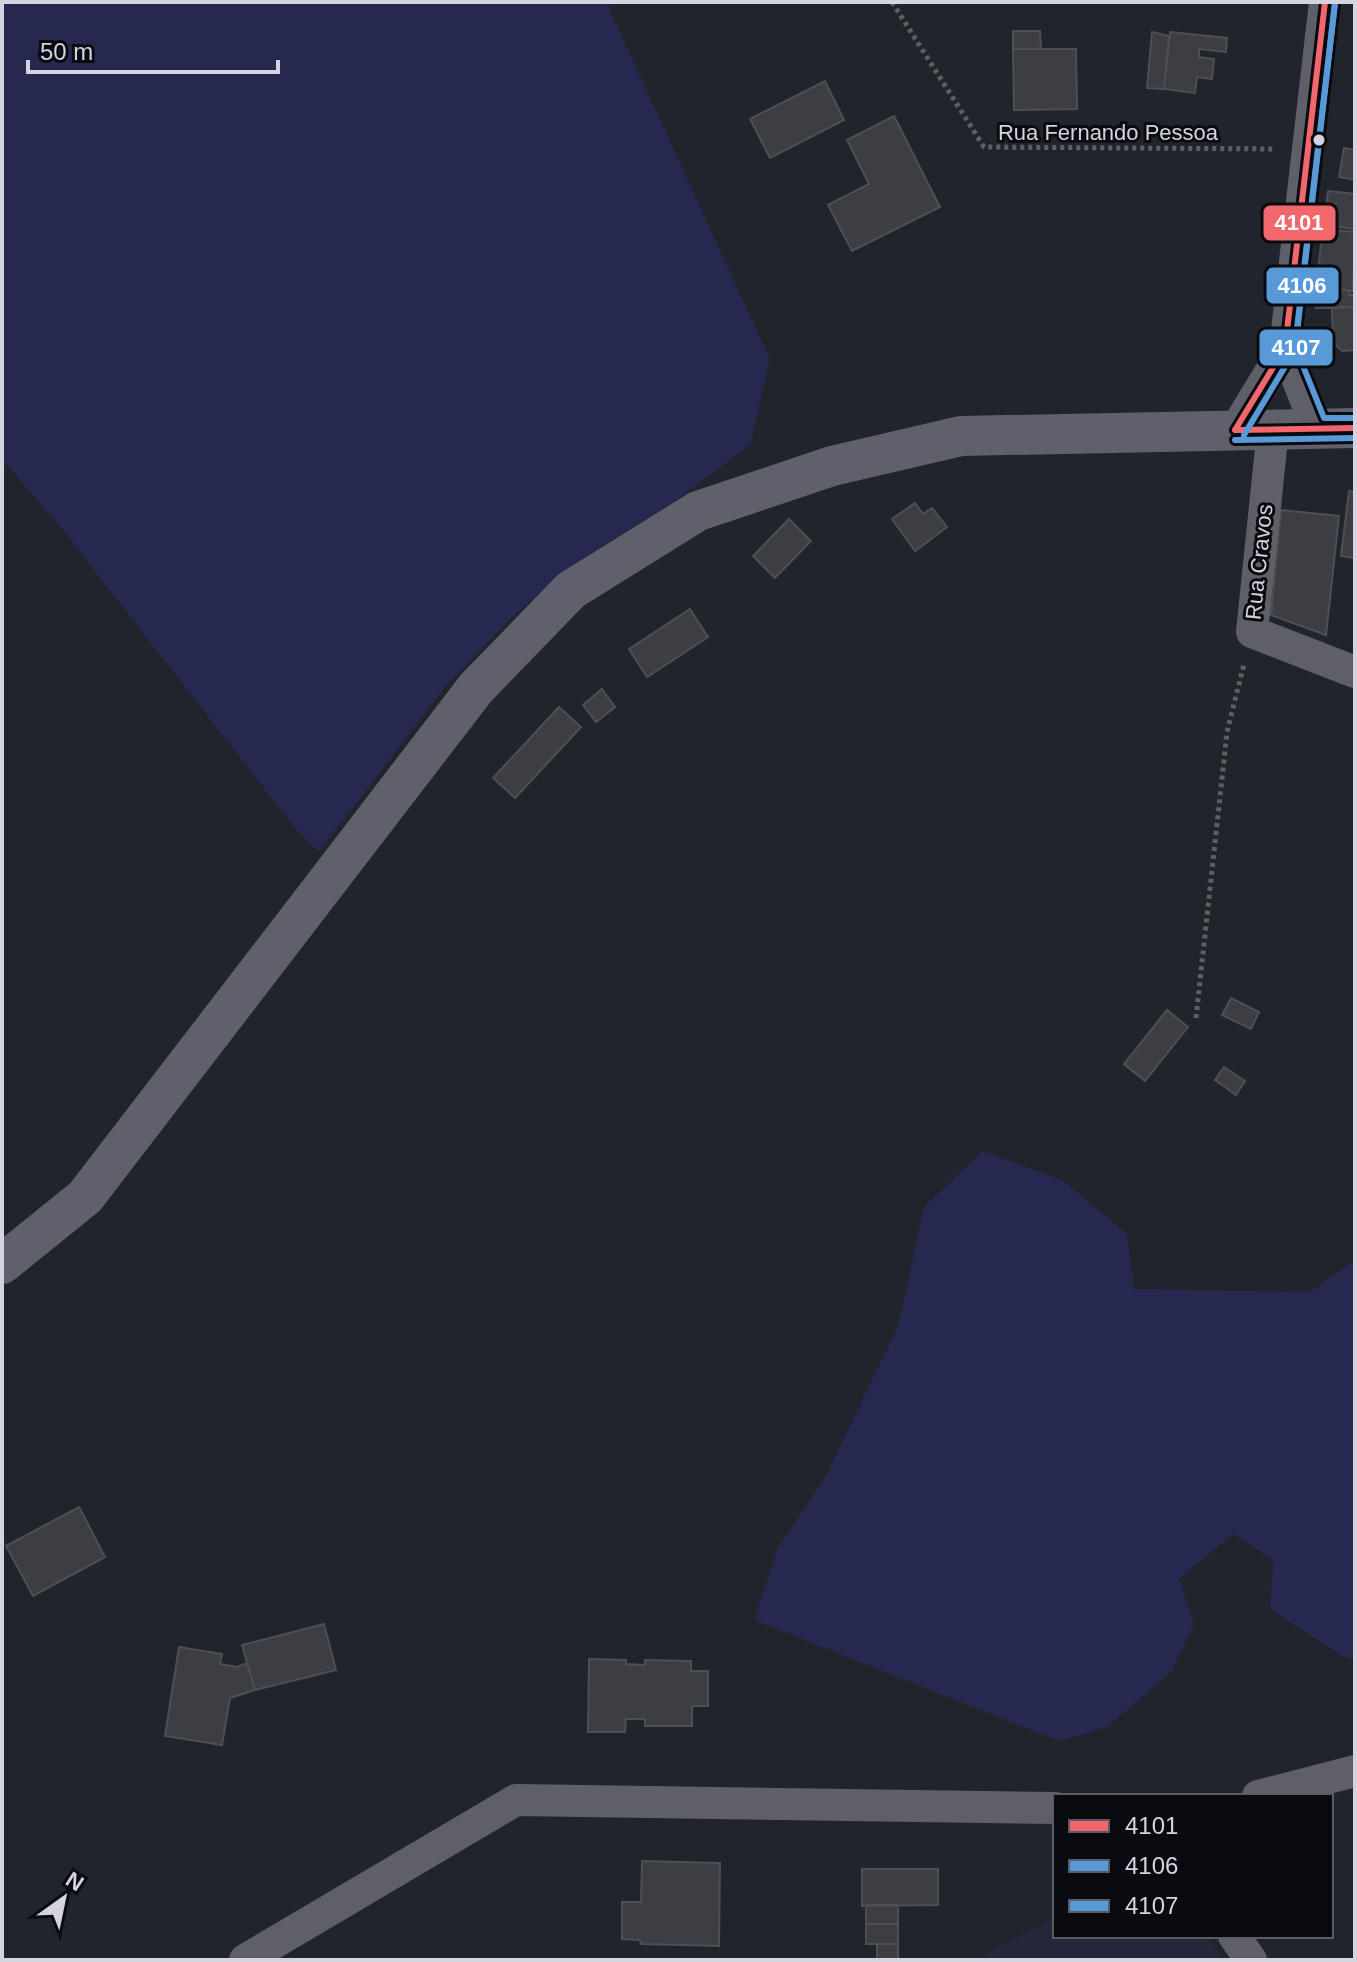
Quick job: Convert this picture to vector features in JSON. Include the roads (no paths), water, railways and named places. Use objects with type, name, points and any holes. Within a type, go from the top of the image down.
[{"type":"main road","points":[[2,1264],[85,1197],[476,688],[571,590],[698,511],[832,466],[961,436],[1336,428]]},
{"type":"street","points":[[1254,429],[1285,348],[1325,2]]},
{"type":"street","points":[[1285,348],[1336,428]]},
{"type":"street","name":"Rua Cravos","points":[[1254,429],[1252,632],[1355,672]]},
{"type":"street","points":[[1266,1794],[1355,1771]]},
{"type":"street","points":[[245,1960],[516,1800],[1053,1808]]},
{"type":"street","points":[[1235,1938],[1251,1960]]}]
